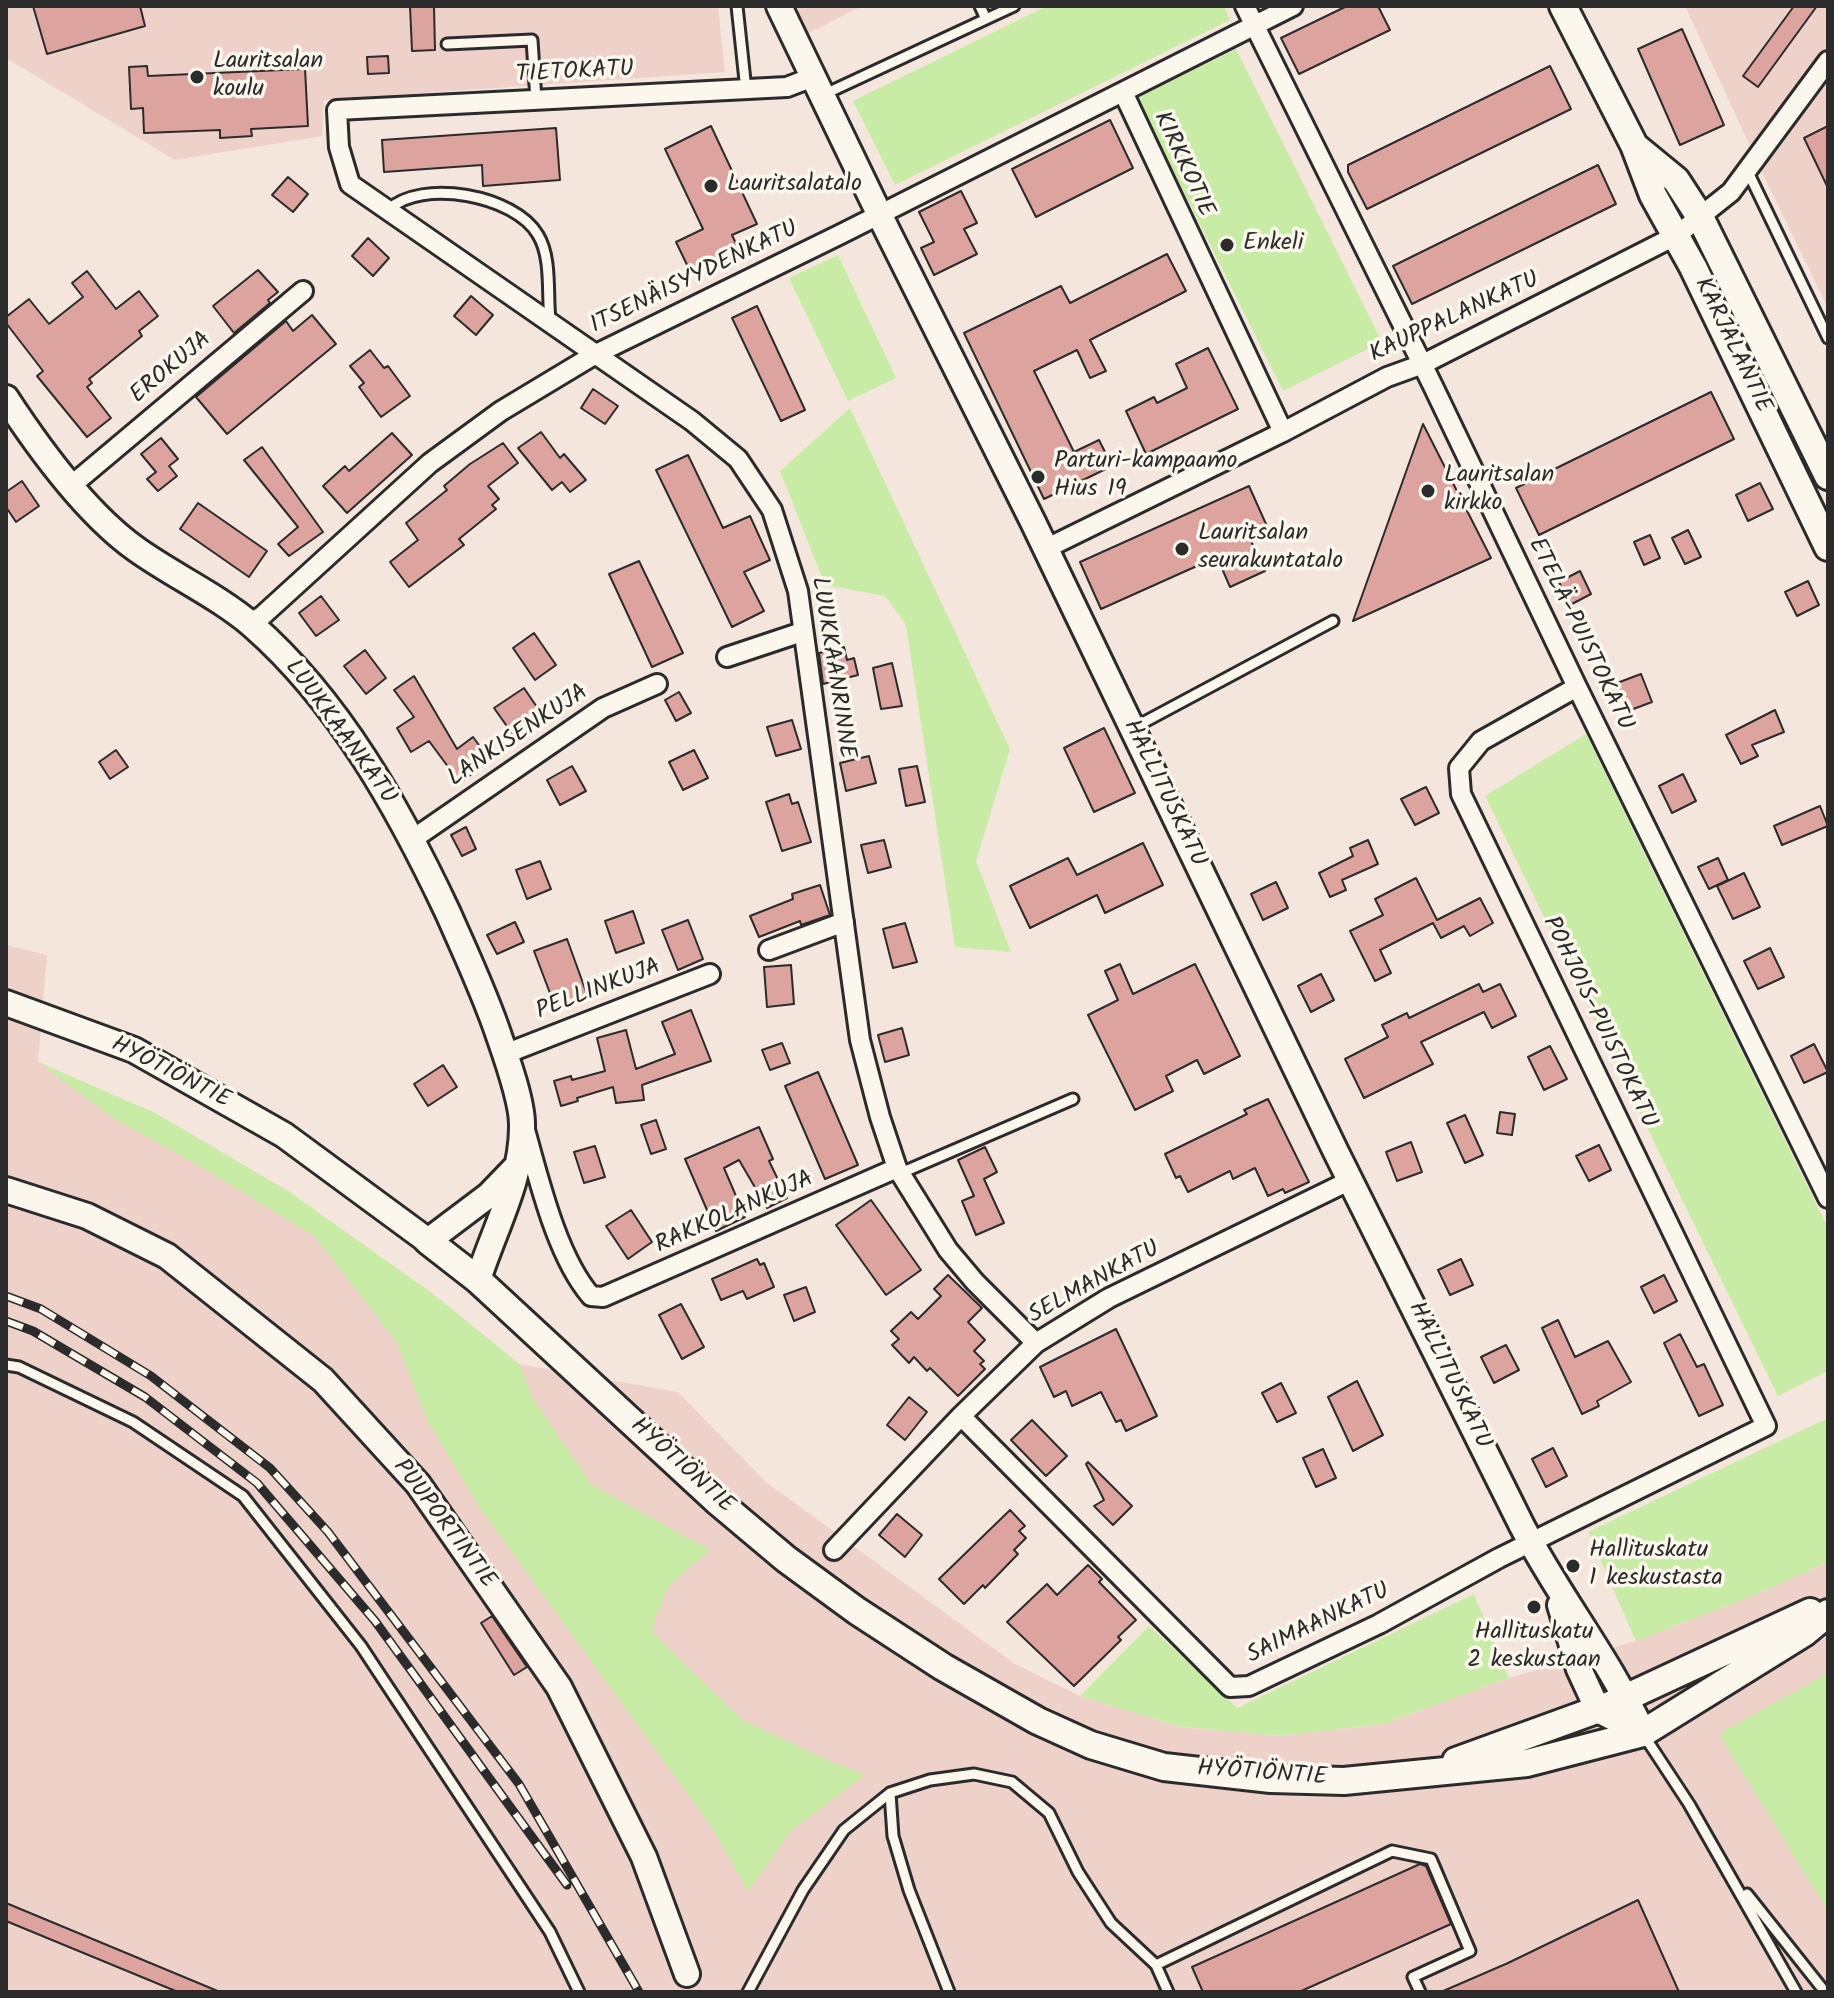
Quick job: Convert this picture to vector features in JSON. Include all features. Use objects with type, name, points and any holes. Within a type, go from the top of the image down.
[{"type":"main road","name":"KARJALANTIE","points":[[1563,6],[1634,145],[1653,195],[1677,235],[1828,547]]},
{"type":"main road","name":"KARJALANTIE","points":[[1634,145],[1676,180],[1700,217],[1828,476]]},
{"type":"main road","name":"HYÖTIÖNTIE","points":[[428,1241],[478,1280],[630,1422],[786,1559],[857,1611],[1038,1721],[1091,1745],[1164,1767],[1300,1780],[1344,1781],[1527,1763],[1643,1733],[1804,1633],[1828,1613]]},
{"type":"main road","name":"HYÖTIÖNTIE","points":[[1416,1775],[1598,1710],[1828,1604]]},
{"type":"street","name":"HALLITUSKATU","points":[[779,6],[1531,1543],[1626,1696],[1643,1733]]},
{"type":"street","name":"ETELÄ-PUISTOKATU","points":[[1245,6],[1423,364],[1577,687],[1828,1198]]},
{"type":"street","name":"ITSENÄISYYDENKATU","points":[[250,623],[262,616],[430,463],[501,411],[594,355],[1293,6]]},
{"type":"street","name":"KAUPPALANKATU","points":[[1045,549],[1283,432],[1387,377],[1423,364],[1677,235],[1731,192],[1828,61]]},
{"type":"street","name":"TIETOKATU","points":[[337,110],[818,86]]},
{"type":"street","name":"KIRKKOTIE","points":[[1123,92],[1283,432]]},
{"type":"street","name":"LUUKKAANRINNE","points":[[337,110],[339,147],[350,184],[692,421],[738,459],[772,510],[798,591],[860,1040],[880,1117],[899,1171],[948,1250],[1036,1343]]},
{"type":"street","name":"EROKUJA","points":[[72,485],[303,291]]},
{"type":"street","name":"LUUKKAANKATU","points":[[6,398],[24,425],[103,521],[134,548],[250,623],[301,673],[353,744],[413,839],[482,988],[505,1054],[523,1121],[517,1166],[506,1206],[489,1244],[478,1280]]},
{"type":"street","points":[[727,657],[802,632]]},
{"type":"street","name":"LANKISENKUJA","points":[[413,839],[603,708],[657,684]]},
{"type":"street","name":"POHJOIS-PUISTOKATU","points":[[1577,687],[1481,741],[1459,768],[1461,794],[1766,1426]]},
{"type":"street","points":[[769,950],[844,922]]},
{"type":"street","name":"PELLINKUJA","points":[[505,1054],[710,974]]},
{"type":"street","name":"HYÖTIÖNTIE","points":[[6,1003],[134,1050],[161,1065],[284,1135],[428,1241]]},
{"type":"street","name":"RAKKOLANKUJA","points":[[523,1121],[541,1187],[566,1253],[578,1281],[591,1296],[603,1297],[658,1275],[899,1171]]},
{"type":"street","points":[[428,1241],[489,1195],[517,1166]]},
{"type":"street","name":"SELMANKATU","points":[[834,1550],[961,1416],[1036,1343],[1109,1298],[1351,1180]]},
{"type":"street","name":"PUUPORTINTIE","points":[[6,1190],[87,1216],[167,1256],[323,1380],[418,1484],[559,1687],[644,1857],[689,1978]]},
{"type":"street","name":"SAIMAANKATU","points":[[961,1416],[1230,1687],[1249,1686],[1379,1624],[1499,1558],[1766,1426]]},
{"type":"street","name":"HALLITUSKATU","points":[[1553,1580],[1579,1669],[1598,1710]]},
{"type":"street","points":[[1598,1710],[1643,1733]]},
{"type":"lane","points":[[737,6],[746,90]]},
{"type":"lane","points":[[980,6],[986,19]]},
{"type":"lane","points":[[818,86],[1014,6]]},
{"type":"lane","points":[[447,44],[532,40],[536,100]]},
{"type":"lane","points":[[1748,172],[1828,338]]},
{"type":"lane","points":[[388,210],[397,201],[444,191],[491,202],[521,218],[538,235],[546,260],[550,324]]},
{"type":"lane","points":[[1132,729],[1333,621]]},
{"type":"lane","points":[[899,1171],[1073,1099]]},
{"type":"lane","points":[[6,1365],[19,1367],[133,1422],[243,1496],[361,1646],[550,1932],[579,1992]]},
{"type":"lane","points":[[1643,1733],[1729,1872],[1796,1992]]},
{"type":"lane","points":[[748,1992],[803,1890],[844,1830],[890,1793],[930,1780],[974,1774],[1012,1782],[1049,1813],[1078,1872],[1111,1923],[1156,1965],[1168,1992]]},
{"type":"lane","points":[[890,1793],[893,1836],[909,1890],[949,1992]]},
{"type":"lane","points":[[1156,1965],[1392,1851],[1431,1859],[1470,1951],[1413,1977],[1420,1992]]},
{"type":"lane","points":[[1729,1872],[1825,1992]]},
{"type":"shaded area","points":[[6,6],[718,6],[725,72],[324,100],[322,136],[175,160],[6,58]]},
{"type":"shaded area","points":[[791,6],[862,6],[805,35]]},
{"type":"shaded area","points":[[1685,6],[1828,6],[1828,308],[1768,185]]},
{"type":"shaded area","points":[[6,945],[47,955],[38,1062],[155,1113],[288,1191],[437,1297],[519,1364],[678,1392],[766,1482],[1015,1664],[1080,1696],[1181,1727],[1282,1736],[1383,1724],[1509,1678],[1636,1641],[1755,1595],[1828,1562],[1828,1992],[6,1992]]},
{"type":"green space","points":[[1047,6],[1224,6],[1230,20],[895,185],[853,101]]},
{"type":"green space","points":[[1236,49],[1382,342],[1283,391],[1137,98]]},
{"type":"green space","points":[[838,255],[896,378],[848,401],[789,278]]},
{"type":"green space","points":[[850,408],[1010,749],[976,861],[1011,952],[955,947],[906,625],[885,596],[825,585],[780,471]]},
{"type":"green space","points":[[1586,734],[1828,1228],[1828,1371],[1778,1396],[1485,796]]},
{"type":"green space","points":[[38,1062],[155,1113],[288,1191],[437,1297],[519,1364],[533,1399],[592,1485],[710,1550],[668,1587],[651,1631],[741,1719],[865,1775],[792,1830],[748,1891],[711,1826],[480,1508],[427,1420],[397,1342],[314,1236],[198,1165],[116,1120]]},
{"type":"green space","points":[[1828,1418],[1828,1562],[1755,1595],[1636,1641],[1588,1532]]},
{"type":"green space","points":[[1474,1594],[1509,1678],[1383,1724],[1282,1736],[1181,1727],[1080,1696],[1149,1626],[1237,1708]]},
{"type":"green space","points":[[1828,1673],[1828,1911],[1719,1734]]},
{"type":"building","points":[[33,6],[140,6],[145,26],[47,54]]},
{"type":"building","points":[[410,6],[434,6],[435,50],[412,51]]},
{"type":"building","points":[[1347,6],[1378,6],[1390,30],[1299,74],[1281,38]]},
{"type":"building","points":[[1794,6],[1817,6],[1758,87],[1743,76]]},
{"type":"building","points":[[1682,29],[1724,125],[1680,145],[1638,49]]},
{"type":"building","points":[[388,56],[389,73],[368,74],[367,57]]},
{"type":"building","points":[[147,66],[148,76],[305,69],[308,126],[251,129],[252,136],[220,138],[220,130],[144,133],[143,108],[131,109],[129,67]]},
{"type":"building","points":[[1550,66],[1571,109],[1367,209],[1348,172],[1348,165]]},
{"type":"building","points":[[1110,120],[1133,168],[1036,217],[1012,169]]},
{"type":"building","name":"Lauritsalatalo","points":[[711,126],[757,224],[732,235],[738,248],[690,271],[676,242],[703,229],[665,149]]},
{"type":"building","points":[[1828,126],[1828,188],[1804,138]]},
{"type":"building","points":[[556,128],[560,180],[483,186],[482,165],[384,172],[382,140]]},
{"type":"building","points":[[1598,165],[1616,204],[1412,304],[1393,266]]},
{"type":"building","points":[[288,177],[308,194],[293,212],[272,195]]},
{"type":"building","points":[[961,191],[977,223],[964,229],[977,254],[934,275],[921,248],[934,242],[919,212]]},
{"type":"building","points":[[368,238],[389,258],[373,276],[352,256]]},
{"type":"building","points":[[1167,254],[1186,291],[1090,340],[1106,371],[1090,378],[1077,350],[1034,371],[1074,452],[1099,440],[1112,466],[1044,499],[964,333],[1061,286],[1070,303]]},
{"type":"building","points":[[258,270],[278,292],[268,300],[270,303],[234,333],[213,306]]},
{"type":"building","points":[[87,271],[116,309],[139,291],[158,316],[139,331],[142,336],[89,379],[92,383],[87,387],[111,418],[87,437],[37,376],[43,371],[6,323],[6,317],[29,299],[49,324],[83,297],[72,283]]},
{"type":"building","points":[[471,296],[493,315],[476,335],[454,316]]},
{"type":"building","points":[[757,306],[805,410],[781,421],[732,318]]},
{"type":"building","points":[[312,315],[336,344],[227,434],[196,397],[286,321],[293,331]]},
{"type":"building","points":[[1208,348],[1238,409],[1146,454],[1126,411],[1154,397],[1157,403],[1187,388],[1176,364]]},
{"type":"building","points":[[370,350],[384,368],[388,366],[410,396],[381,417],[359,387],[364,383],[350,366]]},
{"type":"building","points":[[593,389],[618,406],[605,424],[581,408]]},
{"type":"building","points":[[1711,392],[1734,439],[1539,535],[1516,488]]},
{"type":"building","name":"Lauritsalan kirkko","points":[[1423,424],[1491,558],[1353,621]]},
{"type":"building","points":[[541,432],[560,458],[564,454],[586,480],[570,492],[562,482],[552,490],[518,448]]},
{"type":"building","points":[[392,433],[412,455],[347,513],[323,486],[345,466],[349,471]]},
{"type":"building","points":[[161,438],[178,459],[169,466],[177,476],[158,491],[147,479],[156,472],[141,454]]},
{"type":"building","points":[[503,443],[518,463],[488,486],[499,499],[492,505],[496,509],[459,539],[464,545],[409,587],[390,562],[418,540],[406,523],[447,490],[444,486],[470,464]]},
{"type":"building","points":[[262,447],[323,532],[289,556],[278,544],[298,527],[244,460]]},
{"type":"building","points":[[688,455],[723,528],[750,516],[770,560],[744,572],[764,611],[732,627],[656,470]]},
{"type":"building","points":[[22,481],[39,506],[16,522],[6,507],[6,492]]},
{"type":"building","points":[[1760,483],[1773,509],[1748,521],[1736,495]]},
{"type":"building","name":"Lauritsalan seurakuntatalo","points":[[1249,486],[1270,533],[1251,541],[1265,571],[1230,587],[1217,557],[1101,609],[1080,562]]},
{"type":"building","points":[[198,503],[267,551],[249,577],[180,529]]},
{"type":"building","points":[[1688,530],[1701,557],[1685,564],[1672,538]]},
{"type":"building","points":[[1650,535],[1660,558],[1644,565],[1634,542]]},
{"type":"building","points":[[639,561],[683,653],[652,667],[609,574]]},
{"type":"building","points":[[1580,571],[1591,594],[1570,605],[1559,582]]},
{"type":"building","points":[[1808,581],[1819,605],[1797,616],[1785,592]]},
{"type":"building","points":[[321,596],[339,620],[316,636],[299,613]]},
{"type":"building","points":[[534,633],[556,665],[535,680],[513,648]]},
{"type":"building","points":[[844,647],[847,660],[854,658],[858,675],[823,684],[819,653]]},
{"type":"building","points":[[365,650],[386,678],[366,694],[344,666]]},
{"type":"building","points":[[892,663],[902,706],[881,709],[873,668]]},
{"type":"building","points":[[1641,674],[1652,702],[1628,711],[1617,683]]},
{"type":"building","points":[[414,676],[457,749],[473,737],[490,760],[460,783],[429,741],[411,752],[397,728],[414,717],[394,690]]},
{"type":"building","points":[[524,688],[545,719],[516,739],[494,708]]},
{"type":"building","points":[[679,692],[691,713],[676,721],[665,700]]},
{"type":"building","points":[[1775,710],[1784,732],[1752,745],[1758,756],[1741,764],[1726,735]]},
{"type":"building","points":[[792,720],[801,749],[776,756],[767,727]]},
{"type":"building","points":[[1104,728],[1135,793],[1094,812],[1064,748]]},
{"type":"building","points":[[116,750],[128,767],[110,779],[99,762]]},
{"type":"building","points":[[694,750],[708,778],[683,790],[669,762]]},
{"type":"building","points":[[869,756],[876,783],[846,791],[840,763]]},
{"type":"building","points":[[572,766],[586,791],[560,805],[547,780]]},
{"type":"building","points":[[917,766],[925,802],[906,806],[899,769]]},
{"type":"building","points":[[1683,774],[1696,801],[1672,813],[1659,786]]},
{"type":"building","points":[[1426,787],[1439,813],[1415,825],[1401,799]]},
{"type":"building","points":[[789,794],[792,804],[798,802],[811,842],[782,851],[766,802]]},
{"type":"building","points":[[1820,806],[1828,826],[1782,845],[1774,826]]},
{"type":"building","points":[[466,827],[476,849],[462,856],[451,835]]},
{"type":"building","points":[[884,840],[891,867],[868,873],[861,845]]},
{"type":"building","points":[[1368,840],[1378,864],[1342,880],[1346,890],[1330,897],[1319,873],[1353,856],[1350,848]]},
{"type":"building","points":[[1143,843],[1163,885],[1105,913],[1097,895],[1030,928],[1010,886],[1068,858],[1077,875]]},
{"type":"building","points":[[1718,858],[1728,880],[1709,889],[1698,867]]},
{"type":"building","points":[[540,861],[551,889],[527,899],[516,870]]},
{"type":"building","points":[[1744,873],[1760,907],[1733,919],[1717,886]]},
{"type":"building","points":[[1416,878],[1437,920],[1480,898],[1493,923],[1470,936],[1464,926],[1441,938],[1433,923],[1380,950],[1391,973],[1375,981],[1350,931],[1383,915],[1375,899]]},
{"type":"building","points":[[1276,882],[1288,908],[1263,920],[1251,894]]},
{"type":"building","points":[[820,885],[830,915],[801,925],[800,921],[759,937],[750,916],[793,899],[792,894]]},
{"type":"building","points":[[633,911],[644,943],[616,953],[605,921]]},
{"type":"building","points":[[688,920],[703,959],[678,970],[662,930]]},
{"type":"building","points":[[515,922],[524,942],[497,954],[487,935]]},
{"type":"building","points":[[905,923],[917,962],[893,968],[883,929]]},
{"type":"building","points":[[567,939],[588,997],[556,1009],[534,951]]},
{"type":"building","points":[[1770,948],[1784,977],[1758,989],[1744,961]]},
{"type":"building","points":[[1120,964],[1133,994],[1195,964],[1240,1056],[1204,1074],[1197,1060],[1166,1076],[1173,1091],[1135,1110],[1088,1015],[1118,1000],[1105,971]]},
{"type":"building","points":[[791,965],[794,1004],[767,1007],[764,967]]},
{"type":"building","points":[[1321,974],[1334,1000],[1311,1012],[1298,986]]},
{"type":"building","points":[[1479,984],[1483,992],[1500,984],[1516,1016],[1492,1028],[1484,1012],[1421,1042],[1433,1064],[1364,1098],[1345,1059],[1388,1037],[1382,1025],[1407,1013],[1409,1018]]},
{"type":"building","points":[[691,1010],[711,1061],[642,1085],[644,1100],[616,1103],[613,1087],[561,1106],[554,1081],[571,1076],[572,1080],[605,1071],[597,1038],[626,1030],[636,1069],[675,1054],[662,1022]]},
{"type":"building","points":[[902,1028],[909,1055],[885,1062],[878,1035]]},
{"type":"building","points":[[782,1043],[790,1063],[770,1070],[762,1050]]},
{"type":"building","points":[[1814,1044],[1828,1072],[1804,1083],[1791,1056]]},
{"type":"building","points":[[1550,1046],[1567,1079],[1544,1090],[1528,1057]]},
{"type":"building","points":[[443,1065],[457,1087],[428,1106],[414,1084]]},
{"type":"building","points":[[818,1072],[858,1165],[825,1179],[785,1086]]},
{"type":"building","points":[[1268,1099],[1309,1182],[1285,1193],[1283,1189],[1268,1196],[1255,1168],[1233,1179],[1230,1171],[1188,1192],[1180,1176],[1176,1178],[1165,1154],[1247,1114],[1244,1110]]},
{"type":"building","points":[[1500,1112],[1515,1114],[1512,1135],[1497,1133]]},
{"type":"building","points":[[1465,1115],[1483,1155],[1465,1163],[1447,1123]]},
{"type":"building","points":[[656,1120],[666,1149],[651,1154],[641,1125]]},
{"type":"building","points":[[759,1127],[773,1159],[769,1161],[787,1198],[767,1208],[739,1160],[724,1168],[745,1217],[716,1231],[685,1159]]},
{"type":"building","points":[[1411,1142],[1422,1172],[1397,1181],[1386,1152]]},
{"type":"building","points":[[1599,1145],[1611,1170],[1589,1181],[1576,1156]]},
{"type":"building","points":[[595,1146],[605,1177],[584,1183],[574,1152]]},
{"type":"building","points":[[985,1147],[997,1172],[984,1179],[1004,1223],[976,1235],[962,1201],[974,1196],[958,1160]]},
{"type":"building","points":[[871,1200],[921,1270],[886,1295],[836,1225]]},
{"type":"building","points":[[631,1210],[652,1242],[628,1259],[606,1226]]},
{"type":"building","points":[[757,1259],[760,1265],[764,1263],[774,1287],[747,1299],[743,1291],[721,1300],[712,1279]]},
{"type":"building","points":[[1461,1259],[1473,1285],[1450,1295],[1438,1270]]},
{"type":"building","points":[[948,1275],[982,1308],[968,1322],[985,1340],[974,1351],[984,1361],[980,1364],[985,1369],[958,1396],[930,1368],[927,1371],[914,1357],[909,1363],[892,1345],[899,1339],[891,1331],[911,1312],[918,1319],[941,1296],[934,1289]]},
{"type":"building","points":[[1664,1275],[1677,1301],[1654,1313],[1641,1287]]},
{"type":"building","points":[[806,1287],[815,1312],[794,1321],[784,1295]]},
{"type":"building","points":[[681,1304],[704,1347],[682,1359],[659,1315]]},
{"type":"building","points":[[1558,1320],[1575,1357],[1608,1341],[1631,1382],[1597,1401],[1599,1406],[1582,1414],[1542,1328]]},
{"type":"building","points":[[1116,1329],[1157,1416],[1126,1431],[1121,1420],[1116,1422],[1101,1392],[1072,1406],[1066,1391],[1054,1397],[1040,1367]]},
{"type":"building","points":[[1680,1334],[1697,1367],[1704,1364],[1723,1405],[1699,1416],[1664,1343]]},
{"type":"building","points":[[1506,1345],[1519,1370],[1494,1383],[1481,1357]]},
{"type":"building","points":[[1357,1381],[1383,1435],[1353,1451],[1328,1397]]},
{"type":"building","points":[[1281,1383],[1296,1413],[1277,1422],[1262,1393]]},
{"type":"building","points":[[909,1397],[927,1412],[905,1440],[887,1425]]},
{"type":"building","points":[[1032,1420],[1067,1456],[1046,1476],[1011,1440]]},
{"type":"building","points":[[1553,1448],[1567,1476],[1546,1487],[1532,1459]]},
{"type":"building","points":[[1323,1449],[1336,1478],[1316,1487],[1303,1458]]},
{"type":"building","points":[[1088,1462],[1132,1506],[1113,1525],[1094,1506],[1104,1500],[1086,1464]]},
{"type":"building","points":[[1010,1510],[1025,1526],[1019,1531],[1026,1538],[1014,1550],[1018,1554],[985,1588],[983,1585],[964,1604],[939,1579]]},
{"type":"building","points":[[897,1514],[922,1535],[905,1557],[879,1535]]},
{"type":"building","points":[[1088,1565],[1102,1579],[1099,1582],[1136,1620],[1118,1637],[1121,1640],[1074,1686],[1007,1622],[1047,1584],[1057,1595]]},
{"type":"building","points":[[492,1616],[527,1667],[514,1675],[481,1623]]},
{"type":"building","points":[[1420,1864],[1426,1866],[1451,1924],[1299,1992],[1203,1992],[1192,1967]]},
{"type":"building","points":[[1638,1900],[1679,1992],[1441,1992],[1508,1963]]},
{"type":"building","points":[[6,1903],[220,1992],[178,1992],[6,1921]]},
{"type":"railway","points":[[6,1296],[41,1309],[151,1376],[270,1468],[328,1532],[519,1784],[639,1992]]},
{"type":"railway","points":[[6,1321],[33,1331],[145,1397],[257,1483],[375,1621],[567,1885]]},
{"type":"place","name":"Lauritsalan koulu","points":[[197,77]]},
{"type":"place","name":"Lauritsalatalo","points":[[711,186]]},
{"type":"place","name":"Enkeli","points":[[1227,245]]},
{"type":"place","name":"Parturi-kampaamo Hius 19","points":[[1038,477]]},
{"type":"place","name":"Lauritsalan kirkko","points":[[1428,491]]},
{"type":"place","name":"Lauritsalan seurakuntatalo","points":[[1182,549]]},
{"type":"place","name":"Hallituskatu 1 keskustasta","points":[[1573,1566]]},
{"type":"place","name":"Hallituskatu 2 keskustaan","points":[[1534,1607]]}]
